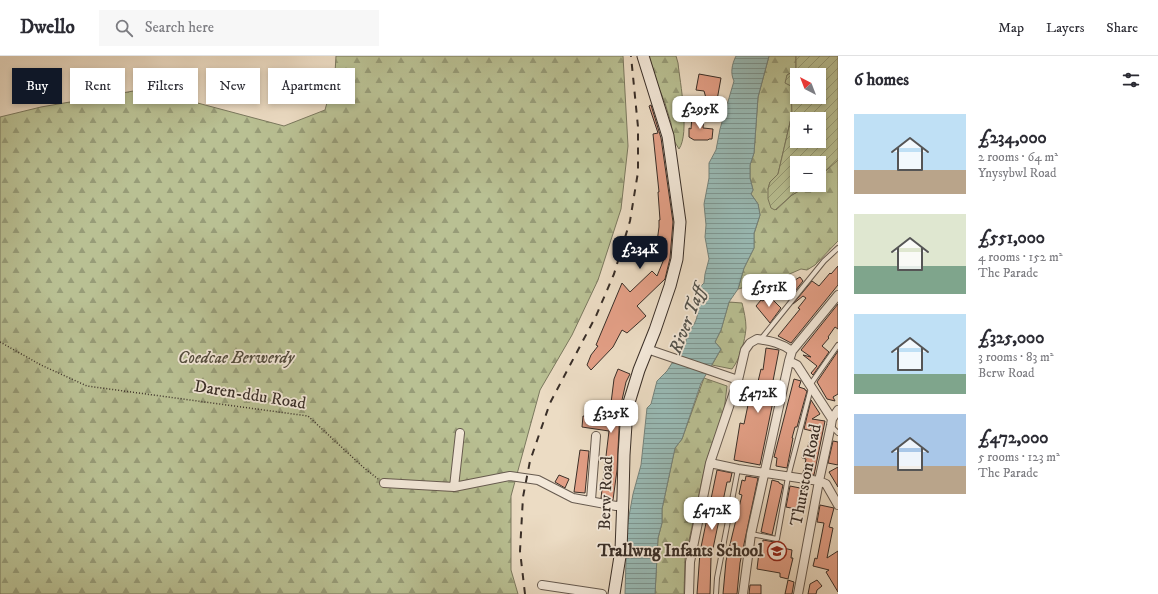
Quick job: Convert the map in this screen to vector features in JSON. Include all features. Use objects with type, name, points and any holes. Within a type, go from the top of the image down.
[{"type":"main road","name":"Berw Road","points":[[614,594],[620,550],[627,409],[635,381],[651,350],[670,286],[676,259],[680,222],[668,136],[643,56]]},
{"type":"street","points":[[743,594],[751,534],[788,361],[792,351],[838,295]]},
{"type":"street","points":[[689,594],[690,562],[710,462],[738,380],[745,350],[750,343],[757,339],[761,339],[783,344],[792,351]]},
{"type":"street","points":[[651,350],[738,380]]},
{"type":"street","points":[[788,361],[797,366],[831,422]]},
{"type":"street","name":"Thurston Road","points":[[798,594],[831,422],[838,410]]},
{"type":"street","points":[[454,488],[460,433]]},
{"type":"street","points":[[591,500],[596,436]]},
{"type":"street","points":[[710,462],[738,469],[819,481],[826,484],[838,504]]},
{"type":"street","points":[[384,483],[454,488],[510,476],[538,480],[573,498],[591,500],[616,506],[622,505]]},
{"type":"street","points":[[542,586],[602,594]]},
{"type":"lane","points":[[761,339],[824,261],[838,248]]},
{"type":"lane","points":[[751,534],[777,539],[788,477],[810,386],[838,345]]},
{"type":"lane","points":[[831,422],[838,433]]},
{"type":"lane","points":[[716,594],[717,578],[738,469]]},
{"type":"path","name":"Daren-ddu Road","points":[[0,342],[41,365],[87,386],[308,416],[363,468],[384,483]]},
{"type":"green space","name":"Coedcae Berwerdy","points":[[336,56],[623,56],[628,146],[621,209],[598,280],[572,335],[540,390],[511,496],[511,570],[518,594],[0,594],[0,117],[70,102],[70,104],[125,104],[125,92],[133,91],[133,104],[198,103],[284,126],[325,110],[327,104],[355,104],[355,68],[335,68]]},
{"type":"green space","points":[[646,56],[676,56],[684,120],[684,132],[679,149],[673,139],[671,123],[665,103]]},
{"type":"green space","points":[[769,56],[796,56],[796,68],[790,68],[790,73],[787,75],[790,83],[790,104],[792,104],[790,123],[778,174],[770,182],[768,189],[776,210],[797,192],[826,192],[826,170],[838,159],[838,241],[815,265],[807,270],[801,269],[762,286],[750,286],[738,289],[744,268],[754,248],[754,234],[760,215],[758,204],[751,194],[753,190],[750,178],[750,165],[754,153],[758,97]]},
{"type":"green space","points":[[796,56],[838,56],[838,160],[826,171],[826,156],[790,156],[790,192],[797,192],[775,210],[771,208],[768,199],[768,189],[770,182],[778,174],[790,123],[790,148],[826,148],[826,112],[792,112],[792,104],[826,104],[826,68],[796,68]]},
{"type":"green space","points":[[790,73],[790,86],[785,83],[787,75]]},
{"type":"green space","points":[[729,302],[742,303],[746,325],[742,350],[732,369],[712,365],[721,349],[715,342],[721,330]]},
{"type":"green space","points":[[704,378],[727,386],[724,411],[706,462],[685,559],[684,594],[655,594],[658,538],[662,523],[662,509],[675,448],[682,439]]},
{"type":"water","points":[[736,56],[769,56],[758,97],[754,153],[750,165],[750,178],[753,190],[751,194],[758,204],[760,215],[754,233],[754,248],[744,268],[738,289],[729,302],[721,330],[715,342],[721,349],[701,383],[682,439],[675,448],[662,509],[662,523],[658,538],[655,594],[625,594],[627,527],[633,494],[641,465],[647,408],[651,404],[657,381],[667,371],[686,341],[687,332],[695,323],[697,318],[699,288],[704,283],[709,259],[705,237],[706,225],[704,204],[709,178],[709,163],[716,150],[720,129],[734,81],[732,68]]},
{"type":"building","points":[[699,74],[721,78],[717,100],[706,98],[704,91],[696,90]]},
{"type":"building","points":[[651,105],[661,138],[673,222],[670,258],[665,279],[637,306],[646,316],[627,333],[622,330],[613,347],[591,370],[587,365],[591,355],[598,346],[596,345],[622,283],[630,292],[652,271],[657,276],[664,259],[655,257],[660,220],[659,192],[653,134],[658,133],[649,106]]},
{"type":"building","points":[[692,116],[704,117],[703,128],[713,129],[712,139],[694,140],[689,137],[689,128],[691,129]]},
{"type":"building","points":[[838,266],[838,285],[791,343],[778,336],[800,309],[798,308],[806,298],[803,296],[793,304],[812,281],[819,286]]},
{"type":"building","points":[[800,277],[803,281],[788,300],[782,295],[788,288],[785,286]]},
{"type":"building","points":[[768,295],[781,308],[770,323],[756,306]]},
{"type":"building","points":[[838,304],[838,329],[835,327],[828,337],[829,338],[822,346],[829,352],[813,375],[811,373],[817,366],[803,355],[811,357],[801,350]]},
{"type":"building","points":[[766,348],[779,350],[772,386],[776,387],[760,465],[734,460],[740,423],[744,424],[753,390],[756,390],[761,369],[763,370]]},
{"type":"building","points":[[838,351],[838,394],[833,397],[835,401],[827,399],[817,382]]},
{"type":"building","points":[[618,369],[630,374],[626,382],[620,409],[617,470],[613,500],[601,498],[609,431],[582,427],[583,416],[609,419],[614,379]]},
{"type":"building","points":[[794,379],[801,381],[799,387],[807,391],[797,427],[795,427],[792,438],[787,468],[776,466],[777,458],[774,457]]},
{"type":"building","points":[[811,400],[820,414],[812,419],[825,421],[814,475],[803,473],[806,459],[802,458],[804,450],[807,451],[809,442],[814,443],[816,432],[804,429]]},
{"type":"building","points":[[833,441],[838,442],[838,465],[828,463]]},
{"type":"building","points":[[580,450],[589,451],[585,493],[574,492]]},
{"type":"building","points":[[838,467],[838,487],[829,472]]},
{"type":"building","points":[[717,470],[732,473],[730,482],[727,482],[711,558],[710,594],[697,594],[700,552]]},
{"type":"building","points":[[559,475],[569,479],[565,488],[555,482]]},
{"type":"building","points":[[746,476],[758,478],[740,563],[737,594],[723,594],[726,561],[742,495],[739,494],[742,480],[745,481]]},
{"type":"building","points":[[772,480],[783,485],[772,535],[761,532]]},
{"type":"building","points":[[790,486],[805,489],[800,510],[786,507]]},
{"type":"building","points":[[820,505],[834,508],[829,527],[833,528],[827,558],[838,551],[838,592],[826,572],[829,570],[813,566],[815,558],[817,559],[824,523],[817,522]]},
{"type":"building","points":[[763,540],[780,543],[779,547],[792,550],[791,558],[793,558],[788,579],[780,577],[780,573],[757,569],[759,552],[761,552]]},
{"type":"building","points":[[788,580],[794,582],[792,594],[785,594]]},
{"type":"building","points":[[817,580],[822,586],[817,590],[816,594],[808,594],[810,584]]},
{"type":"building","points":[[750,585],[761,585],[761,594],[749,594]]},
{"type":"railway","points":[[525,594],[520,551],[523,497],[530,461],[550,403],[596,316],[614,274],[630,221],[638,172],[638,127],[631,56]]},
{"type":"place","name":"Trallwng Infants School","points":[[777,551]]},
{"type":"water label","name":"River Taff","points":[[688,320]]}]
